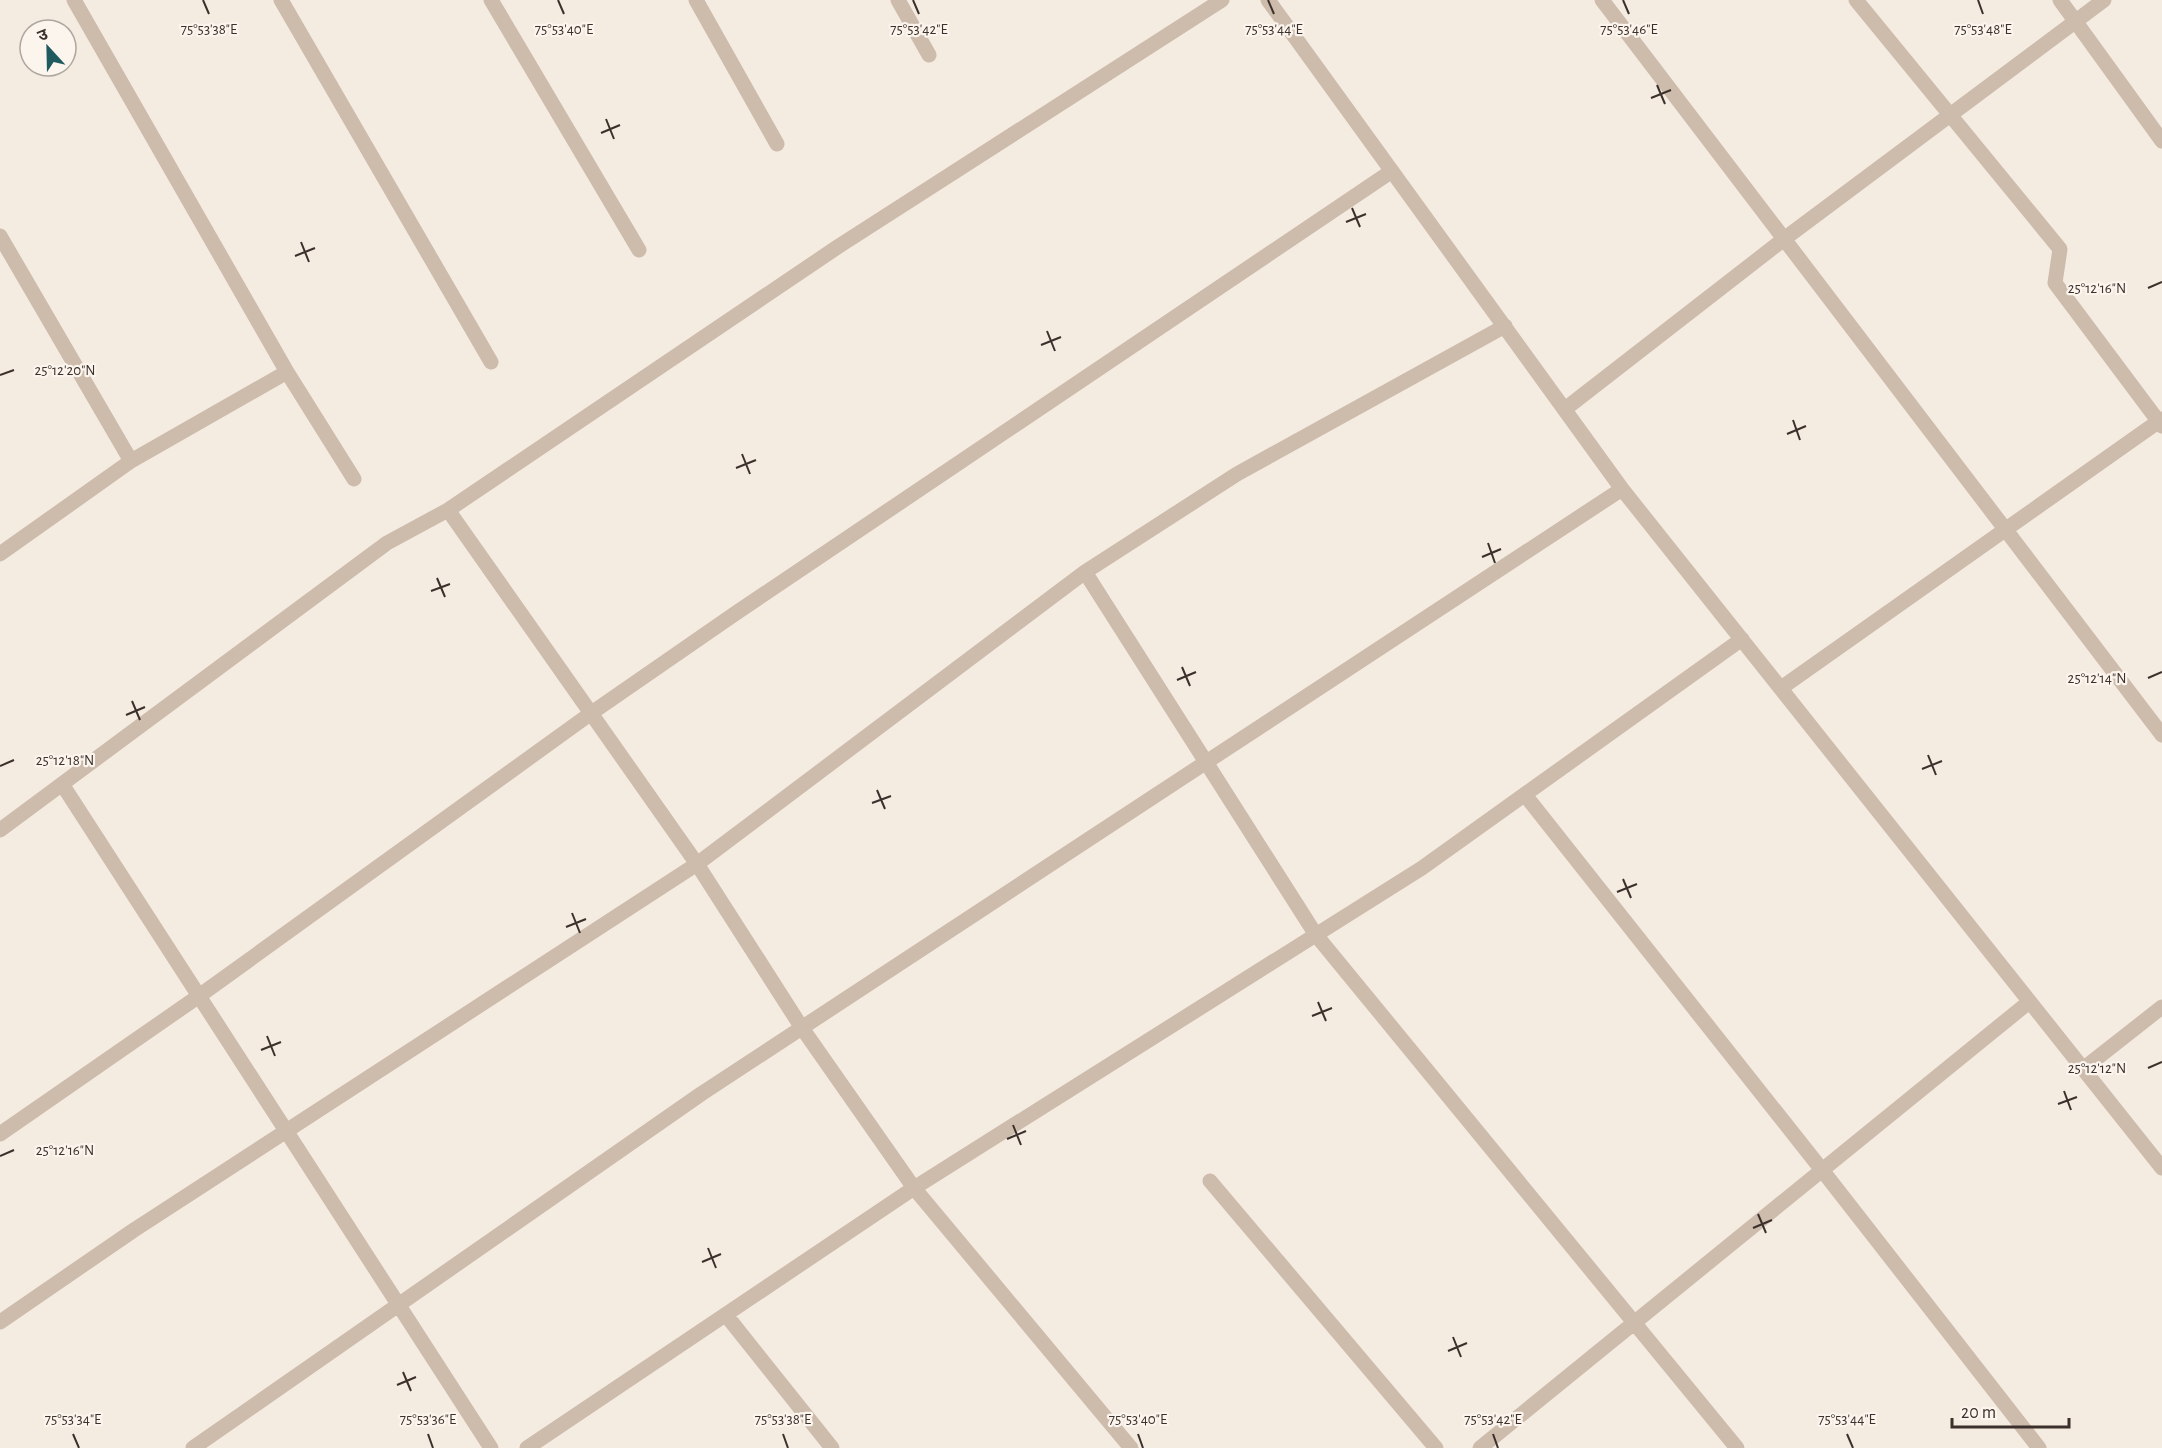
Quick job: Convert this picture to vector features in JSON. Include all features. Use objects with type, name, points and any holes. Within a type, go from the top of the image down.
[{"type":"street","points":[[74,0],[286,372],[354,479]]},
{"type":"street","points":[[281,0],[491,362]]},
{"type":"street","points":[[491,0],[639,250]]},
{"type":"street","points":[[696,0],[777,144]]},
{"type":"street","points":[[898,0],[929,55]]},
{"type":"street","points":[[0,830],[387,543],[448,510],[839,246],[1222,0]]},
{"type":"street","points":[[1268,0],[1622,489],[2162,1168]]},
{"type":"street","points":[[1602,0],[2162,735]]},
{"type":"street","points":[[1781,688],[2161,422],[2055,283],[2060,249],[1856,0]]},
{"type":"street","points":[[2060,0],[2162,141]]},
{"type":"street","points":[[1565,409],[1784,239],[2104,0]]},
{"type":"street","points":[[0,1134],[199,996],[590,714],[1392,171]]},
{"type":"street","points":[[0,236],[131,461]]},
{"type":"street","points":[[0,1322],[134,1230],[697,864],[1085,572],[1237,474],[1505,326]]},
{"type":"street","points":[[0,554],[131,461],[286,372]]},
{"type":"street","points":[[193,1448],[702,1094],[1622,489]]},
{"type":"street","points":[[448,510],[697,864],[802,1028],[914,1188],[1131,1448]]},
{"type":"street","points":[[1085,572],[1316,935],[1737,1448]]},
{"type":"street","points":[[527,1448],[550,1442],[726,1315],[914,1188],[1422,868],[1742,639]]},
{"type":"street","points":[[62,784],[491,1448]]},
{"type":"street","points":[[1525,795],[1822,1170],[2038,1448]]},
{"type":"street","points":[[1480,1448],[2029,1002]]},
{"type":"street","points":[[2083,1069],[2162,1007]]},
{"type":"street","points":[[1210,1181],[1436,1448]]},
{"type":"street","points":[[726,1315],[832,1448]]}]
